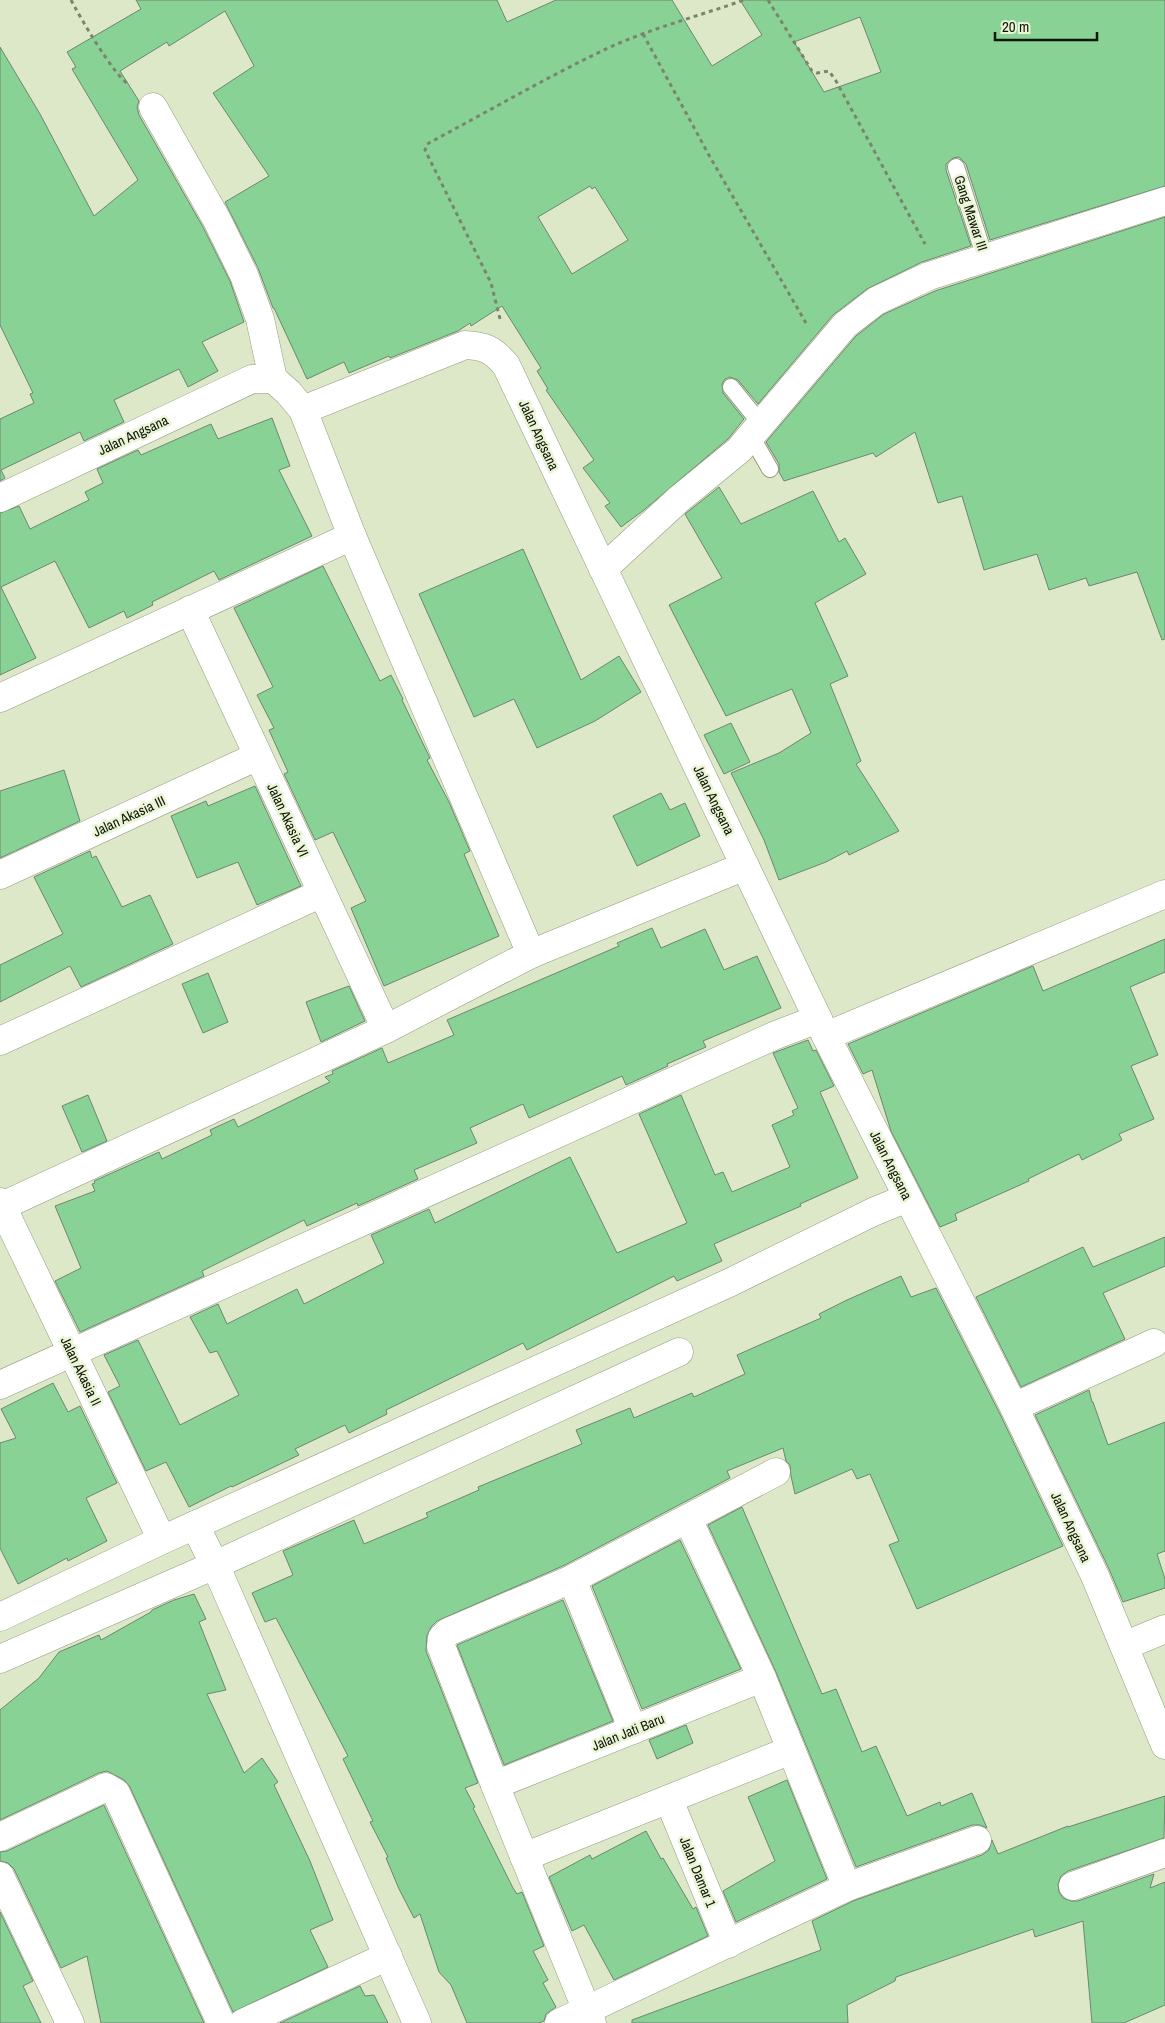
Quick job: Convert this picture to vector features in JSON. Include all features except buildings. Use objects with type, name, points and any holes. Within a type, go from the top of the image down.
[{"type":"street","points":[[153,107],[217,220],[244,275],[260,319],[273,380],[288,392],[303,410],[352,536],[531,954]]},
{"type":"street","points":[[603,569],[679,499],[739,450],[845,325],[876,301],[929,276],[1165,201]]},
{"type":"street","name":"Jalan Angsana","points":[[303,410],[464,345],[480,346],[495,352],[506,364],[822,1027],[1014,1407],[1095,1576],[1165,1746]]},
{"type":"street","name":"Jalan Angsana","points":[[0,498],[252,379],[273,380]]},
{"type":"street","points":[[0,698],[352,536]]},
{"type":"street","name":"Jalan Akasia VI","points":[[190,610],[386,1029]]},
{"type":"street","name":"Jalan Akasia III","points":[[0,875],[258,756]]},
{"type":"street","points":[[1,1205],[386,1029],[531,954],[745,866]]},
{"type":"street","points":[[0,1042],[322,894]]},
{"type":"street","points":[[0,1385],[776,1035],[822,1027],[1165,894]]},
{"type":"street","points":[[0,1617],[162,1540],[731,1282],[873,1212],[907,1198]]},
{"type":"street","name":"Jalan Akasia II","points":[[1,1205],[162,1540]]},
{"type":"street","points":[[1014,1407],[1154,1343]]},
{"type":"street","points":[[0,1659],[214,1565],[679,1352]]},
{"type":"street","points":[[590,2017],[495,1785],[441,1646],[442,1638],[448,1632],[572,1579],[776,1472]]},
{"type":"street","points":[[688,1519],[762,1678],[847,1887]]},
{"type":"street","points":[[195,1525],[417,2023]]},
{"type":"street","points":[[572,1579],[633,1730]]},
{"type":"street","points":[[1124,1646],[1165,1629]]},
{"type":"street","name":"Jalan Jati Baru","points":[[495,1785],[762,1678]]},
{"type":"street","points":[[524,1857],[791,1750]]},
{"type":"street","points":[[0,1837],[106,1787],[116,1792],[221,2023]]},
{"type":"street","name":"Jalan Damar 1","points":[[668,1800],[728,1944]]},
{"type":"street","points":[[559,2023],[590,2017],[728,1944],[847,1887],[977,1840]]},
{"type":"street","points":[[1073,1886],[1165,1853]]},
{"type":"street","points":[[0,1876],[70,2023]]},
{"type":"street","points":[[243,2023],[388,1956]]},
{"type":"lane","name":"Gang Mawar III","points":[[956,168],[985,258]]},
{"type":"lane","points":[[730,387],[756,430],[770,469]]},
{"type":"path","points":[[71,0],[83,23],[121,78],[128,84],[138,87],[153,107]]},
{"type":"path","points":[[506,364],[504,334],[491,283],[425,150],[427,144],[608,48],[643,34],[744,0]]},
{"type":"path","points":[[768,0],[812,71],[817,74],[829,72],[836,81],[940,273]]},
{"type":"path","points":[[643,34],[710,157],[822,352]]}]
